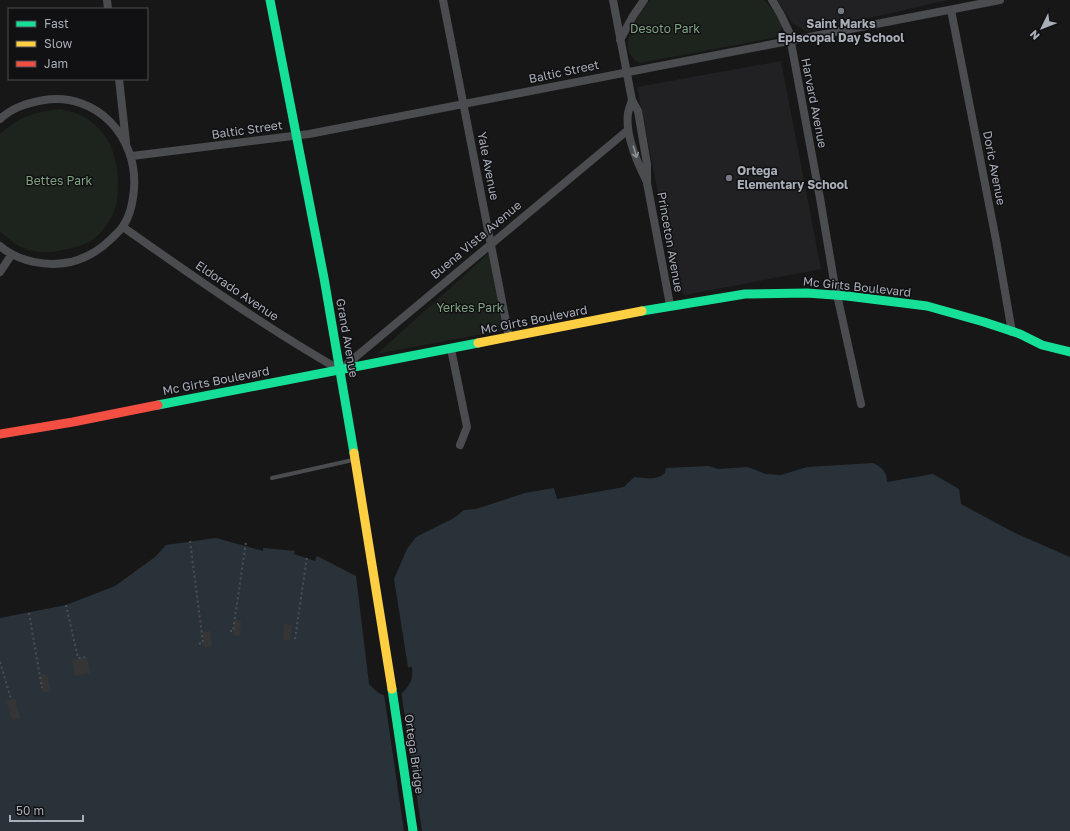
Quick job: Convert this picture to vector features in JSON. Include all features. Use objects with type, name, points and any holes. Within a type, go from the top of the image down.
[{"type":"street","name":"Grand Avenue","points":[[270,0],[340,370],[392,681]]},
{"type":"street","name":"Yale Avenue","points":[[443,0],[509,337]]},
{"type":"street","name":"Princeton Avenue","points":[[613,0],[632,100],[638,111],[647,164],[647,183],[670,305]]},
{"type":"street","points":[[620,40],[639,6],[644,0]]},
{"type":"street","name":"Harvard Avenue","points":[[772,0],[789,32],[838,295],[861,404]]},
{"type":"street","name":"Baltic Street","points":[[132,156],[316,132],[1000,0]]},
{"type":"street","name":"Doric Avenue","points":[[952,10],[1012,332]]},
{"type":"street","points":[[119,80],[127,145]]},
{"type":"street","points":[[0,119],[16,108],[29,102],[50,99],[68,100],[82,104],[99,112],[111,122],[127,145],[132,156],[135,175],[132,204],[123,227],[99,249],[76,260],[61,264],[45,264],[12,254],[0,246]]},
{"type":"street","name":"Princeton Avenue","points":[[632,100],[628,113],[628,130],[638,163],[647,183]]},
{"type":"street","name":"Buena Vista Avenue","points":[[340,370],[628,130]]},
{"type":"street","name":"Eldorado Avenue","points":[[123,227],[289,340],[340,370]]},
{"type":"street","points":[[0,272],[12,254]]},
{"type":"street","name":"Mc Girts Boulevard","points":[[0,434],[451,349],[670,305],[745,294],[807,293],[838,295],[927,306],[984,322],[1042,345],[1070,352]]},
{"type":"street","points":[[451,349],[467,427],[460,445]]},
{"type":"street","name":"Ortega Bridge","points":[[392,681],[413,831]]},
{"type":"lane","points":[[272,478],[355,460]]},
{"type":"path","points":[[190,541],[203,643],[197,644]]},
{"type":"path","points":[[230,631],[233,631],[246,542]]},
{"type":"path","points":[[295,639],[307,557]]},
{"type":"path","points":[[66,605],[78,658],[85,657]]},
{"type":"path","points":[[29,612],[42,688]]},
{"type":"path","points":[[0,662],[11,699]]},
{"type":"shaded area","name":"Saint Marks Episcopal Day School","points":[[777,0],[948,0],[807,32],[792,23]]},
{"type":"shaded area","name":"Ortega Elementary School","points":[[781,61],[821,269],[685,295],[677,288],[637,87]]},
{"type":"shaded area","points":[[873,463],[883,470],[886,475],[887,482],[933,474],[959,489],[961,504],[1015,533],[1070,557],[1070,831],[0,831],[0,618],[66,605],[115,586],[155,557],[166,545],[216,538],[263,551],[263,548],[295,551],[294,554],[315,561],[317,556],[356,576],[369,684],[380,694],[395,695],[401,694],[411,682],[412,667],[408,667],[394,579],[407,549],[416,537],[454,518],[464,510],[476,509],[525,493],[554,488],[557,499],[624,487],[634,477],[651,478],[662,476],[665,473],[666,468],[709,466],[718,469],[748,467],[766,474],[781,475],[807,467]]},
{"type":"green space","name":"Desoto Park","points":[[650,0],[764,0],[781,22],[782,28],[779,35],[773,38],[640,63],[632,57],[628,50],[628,41],[634,23]]},
{"type":"green space","name":"Bettes Park","points":[[60,109],[74,112],[86,118],[104,134],[110,144],[117,169],[117,201],[110,220],[93,240],[80,246],[54,252],[36,252],[14,243],[0,231],[0,134],[13,123],[27,116]]},
{"type":"green space","name":"Yerkes Park","points":[[489,253],[503,330],[377,354]]},
{"type":"pier","points":[[401,691],[422,831],[404,831],[384,694]]},
{"type":"building","points":[[235,620],[241,621],[240,636],[233,635]]},
{"type":"building","points":[[284,624],[292,625],[290,641],[283,640]]},
{"type":"building","points":[[210,631],[212,646],[204,647],[202,632]]},
{"type":"building","points":[[87,657],[90,673],[75,676],[72,660]]},
{"type":"building","points":[[47,674],[50,691],[43,693],[40,675]]},
{"type":"building","points":[[15,698],[20,718],[12,720],[6,701]]},
{"type":"traffic: fast","points":[[270,0],[324,278],[354,453]]},
{"type":"traffic: fast","points":[[642,311],[745,294],[807,293],[847,296],[927,306],[984,322],[1020,334],[1042,345],[1070,352]]},
{"type":"traffic: fast","points":[[158,405],[478,343]]},
{"type":"traffic: fast","points":[[392,689],[413,831]]},
{"type":"traffic: slow","points":[[478,343],[642,311]]},
{"type":"traffic: slow","points":[[354,453],[392,689]]},
{"type":"traffic: jam","points":[[0,434],[73,422],[158,405]]},
{"type":"place","name":"Saint Marks Episcopal Day School","points":[[841,11]]},
{"type":"place","name":"Ortega Elementary School","points":[[729,178]]}]
